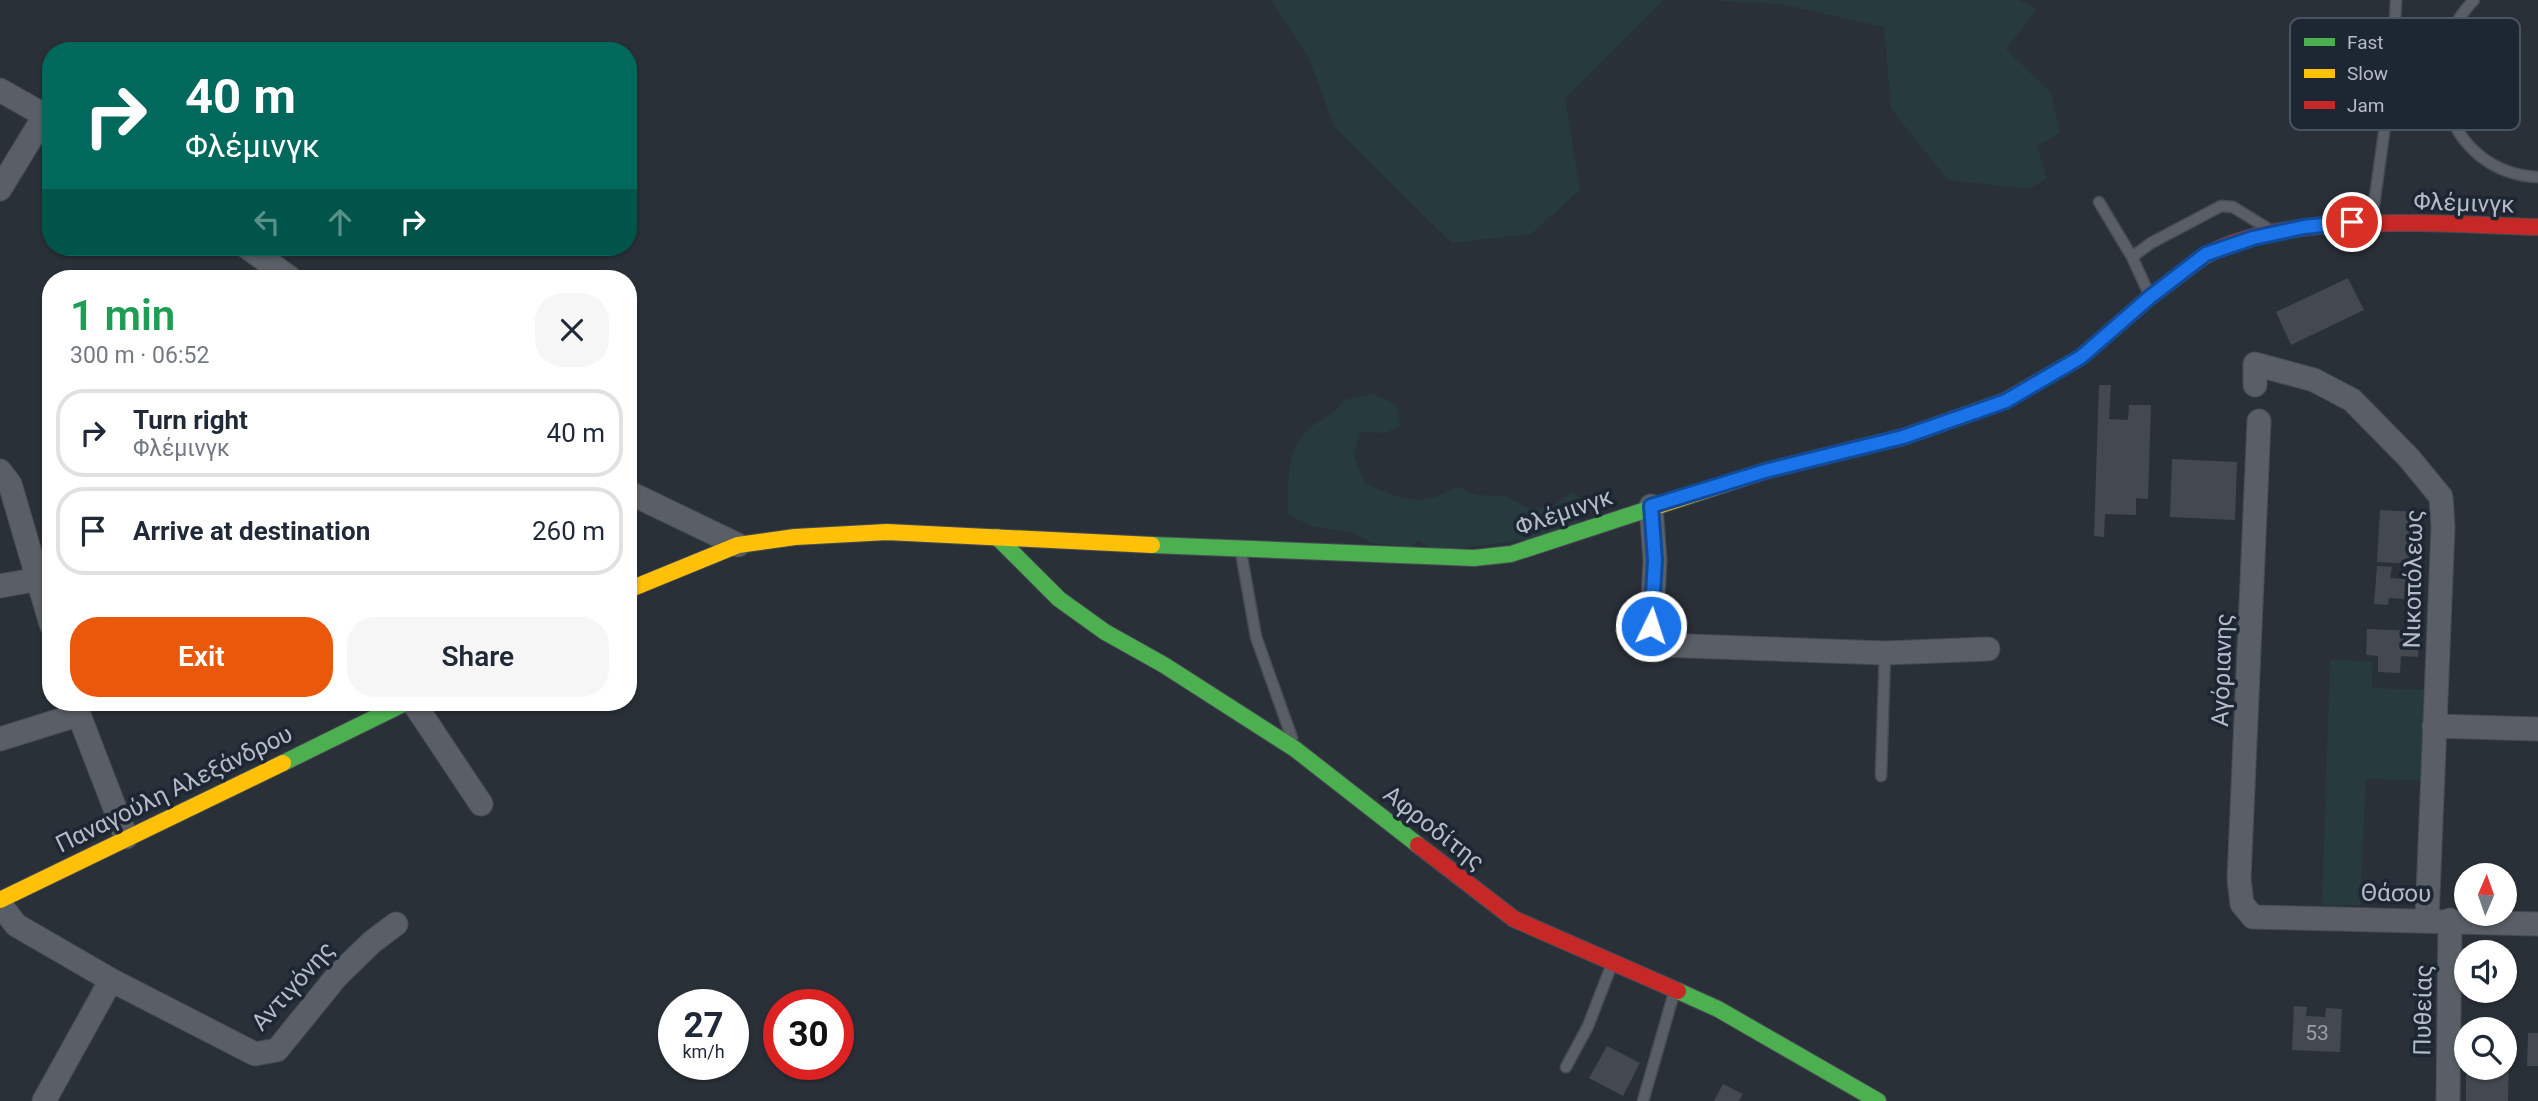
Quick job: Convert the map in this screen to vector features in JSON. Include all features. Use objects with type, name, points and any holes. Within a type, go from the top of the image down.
[{"type":"street","points":[[0,90],[42,114]]},
{"type":"street","points":[[0,189],[42,126]]},
{"type":"street","name":"Φλέμινγκ","points":[[738,545],[848,534],[955,534],[1396,556],[1474,558],[1511,554],[1651,506],[1765,471],[1903,437],[2006,401],[2081,357],[2150,297],[2206,254],[2273,233],[2333,223],[2538,227]]},
{"type":"street","points":[[259,256],[279,270]]},
{"type":"street","name":"Νικοπόλεως","points":[[2255,385],[2255,364],[2314,380],[2352,400],[2409,458],[2441,497],[2443,527],[2434,726],[2438,920]]},
{"type":"street","name":"Αγόριανης","points":[[2253,917],[2242,904],[2239,879],[2259,421]]},
{"type":"street","points":[[0,471],[10,484],[42,572]]},
{"type":"street","points":[[637,496],[738,545]]},
{"type":"street","points":[[1651,506],[1655,560],[1651,635],[1660,645],[1885,653],[1988,649]]},
{"type":"street","name":"Αφροδίτης","points":[[997,537],[1059,599],[1105,632],[1164,665],[1295,749],[1514,919],[1718,1009],[1878,1101]]},
{"type":"street","points":[[637,586],[738,545]]},
{"type":"street","points":[[0,586],[42,578]]},
{"type":"street","points":[[0,739],[69,711]]},
{"type":"street","points":[[77,711],[126,837]]},
{"type":"street","name":"Παναγούλη Αλεξάνδρου","points":[[0,902],[126,837],[388,711]]},
{"type":"street","points":[[420,711],[481,804]]},
{"type":"street","points":[[2434,726],[2538,729]]},
{"type":"street","name":"Αντιγόνης","points":[[0,902],[16,925],[111,980],[255,1054],[277,1050],[354,958],[396,924]]},
{"type":"street","name":"Θάσου","points":[[2253,917],[2538,924]]},
{"type":"street","name":"Πυθείας","points":[[2438,920],[2448,1101]]},
{"type":"street","points":[[44,1101],[111,980]]},
{"type":"lane","points":[[2395,18],[2396,0]]},
{"type":"lane","points":[[2459,18],[2474,0]]},
{"type":"lane","points":[[2371,222],[2384,130]]},
{"type":"lane","points":[[2456,130],[2459,136],[2491,165],[2515,176],[2538,177]]},
{"type":"lane","points":[[2099,202],[2132,257],[2150,297]]},
{"type":"lane","points":[[2132,257],[2151,243],[2221,206],[2233,207],[2273,233]]},
{"type":"lane","points":[[1241,549],[1241,564],[1256,638],[1295,749]]},
{"type":"lane","points":[[1881,776],[1885,653]]},
{"type":"lane","points":[[1566,1067],[1588,1026],[1612,962]]},
{"type":"lane","points":[[1643,1101],[1675,990]]},
{"type":"green space","points":[[1271,0],[1663,0],[1565,98],[1580,190],[1531,234],[1452,243],[1335,128],[1308,56]]},
{"type":"green space","points":[[1704,0],[2019,0],[2037,9],[2006,49],[2051,93],[2060,133],[2037,146],[2047,178],[2029,189],[1948,180],[1891,109],[1884,27],[1781,4]]},
{"type":"green space","points":[[1372,394],[1396,404],[1400,425],[1386,433],[1360,432],[1354,456],[1365,484],[1390,494],[1422,500],[1456,486],[1477,495],[1505,496],[1530,509],[1554,505],[1571,492],[1591,504],[1576,526],[1548,537],[1432,552],[1419,540],[1410,547],[1372,543],[1351,532],[1314,527],[1288,515],[1290,465],[1298,442],[1344,400]]},
{"type":"green space","points":[[2330,659],[2373,662],[2372,688],[2431,690],[2427,781],[2366,779],[2360,905],[2322,905]]},
{"type":"building","points":[[2348,278],[2364,310],[2291,345],[2276,312]]},
{"type":"building","points":[[2099,385],[2111,385],[2109,419],[2128,420],[2129,405],[2151,405],[2148,499],[2136,498],[2136,515],[2105,514],[2104,537],[2094,536]]},
{"type":"building","points":[[2172,459],[2237,462],[2235,520],[2170,517]]},
{"type":"building","points":[[2380,510],[2421,512],[2418,564],[2377,562]]},
{"type":"building","points":[[2377,566],[2392,567],[2390,578],[2406,579],[2404,599],[2389,598],[2388,605],[2374,604]]},
{"type":"building","points":[[2367,629],[2419,631],[2418,657],[2401,656],[2400,673],[2378,672],[2378,656],[2366,655]]},
{"type":"building","points":[[2294,1006],[2307,1007],[2306,1016],[2325,1017],[2326,1008],[2342,1009],[2340,1052],[2292,1050]]},
{"type":"building","points":[[2528,1033],[2538,1033],[2538,1066],[2527,1066]]},
{"type":"building","points":[[1607,1046],[1640,1063],[1623,1096],[1589,1078]]},
{"type":"building","points":[[2466,1080],[2508,1080],[2508,1101],[2466,1101]]},
{"type":"building","points":[[1723,1084],[1743,1094],[1739,1101],[1714,1101]]},
{"type":"traffic: fast","points":[[1152,545],[1474,558],[1511,554],[1661,505]]},
{"type":"traffic: fast","points":[[997,537],[1059,599],[1105,632],[1164,665],[1295,749],[1418,845]]},
{"type":"traffic: fast","points":[[283,763],[389,711]]},
{"type":"traffic: fast","points":[[1678,991],[1718,1009],[1878,1101]]},
{"type":"traffic: slow","points":[[1661,505],[1765,471],[1903,437],[2005,401],[2081,357],[2150,297],[2196,262]]},
{"type":"traffic: slow","points":[[637,586],[738,545],[795,537],[887,532],[1152,545]]},
{"type":"traffic: slow","points":[[0,900],[283,763]]},
{"type":"traffic: jam","points":[[2196,262],[2228,245],[2268,233],[2313,227],[2410,223],[2538,227]]},
{"type":"traffic: jam","points":[[1418,845],[1514,919],[1678,991]]},
{"type":"route","points":[[1651,626],[1655,560],[1651,506],[1765,471],[1903,437],[2006,401],[2081,357],[2180,272],[2206,254],[2253,238],[2304,227],[2352,222]]}]
